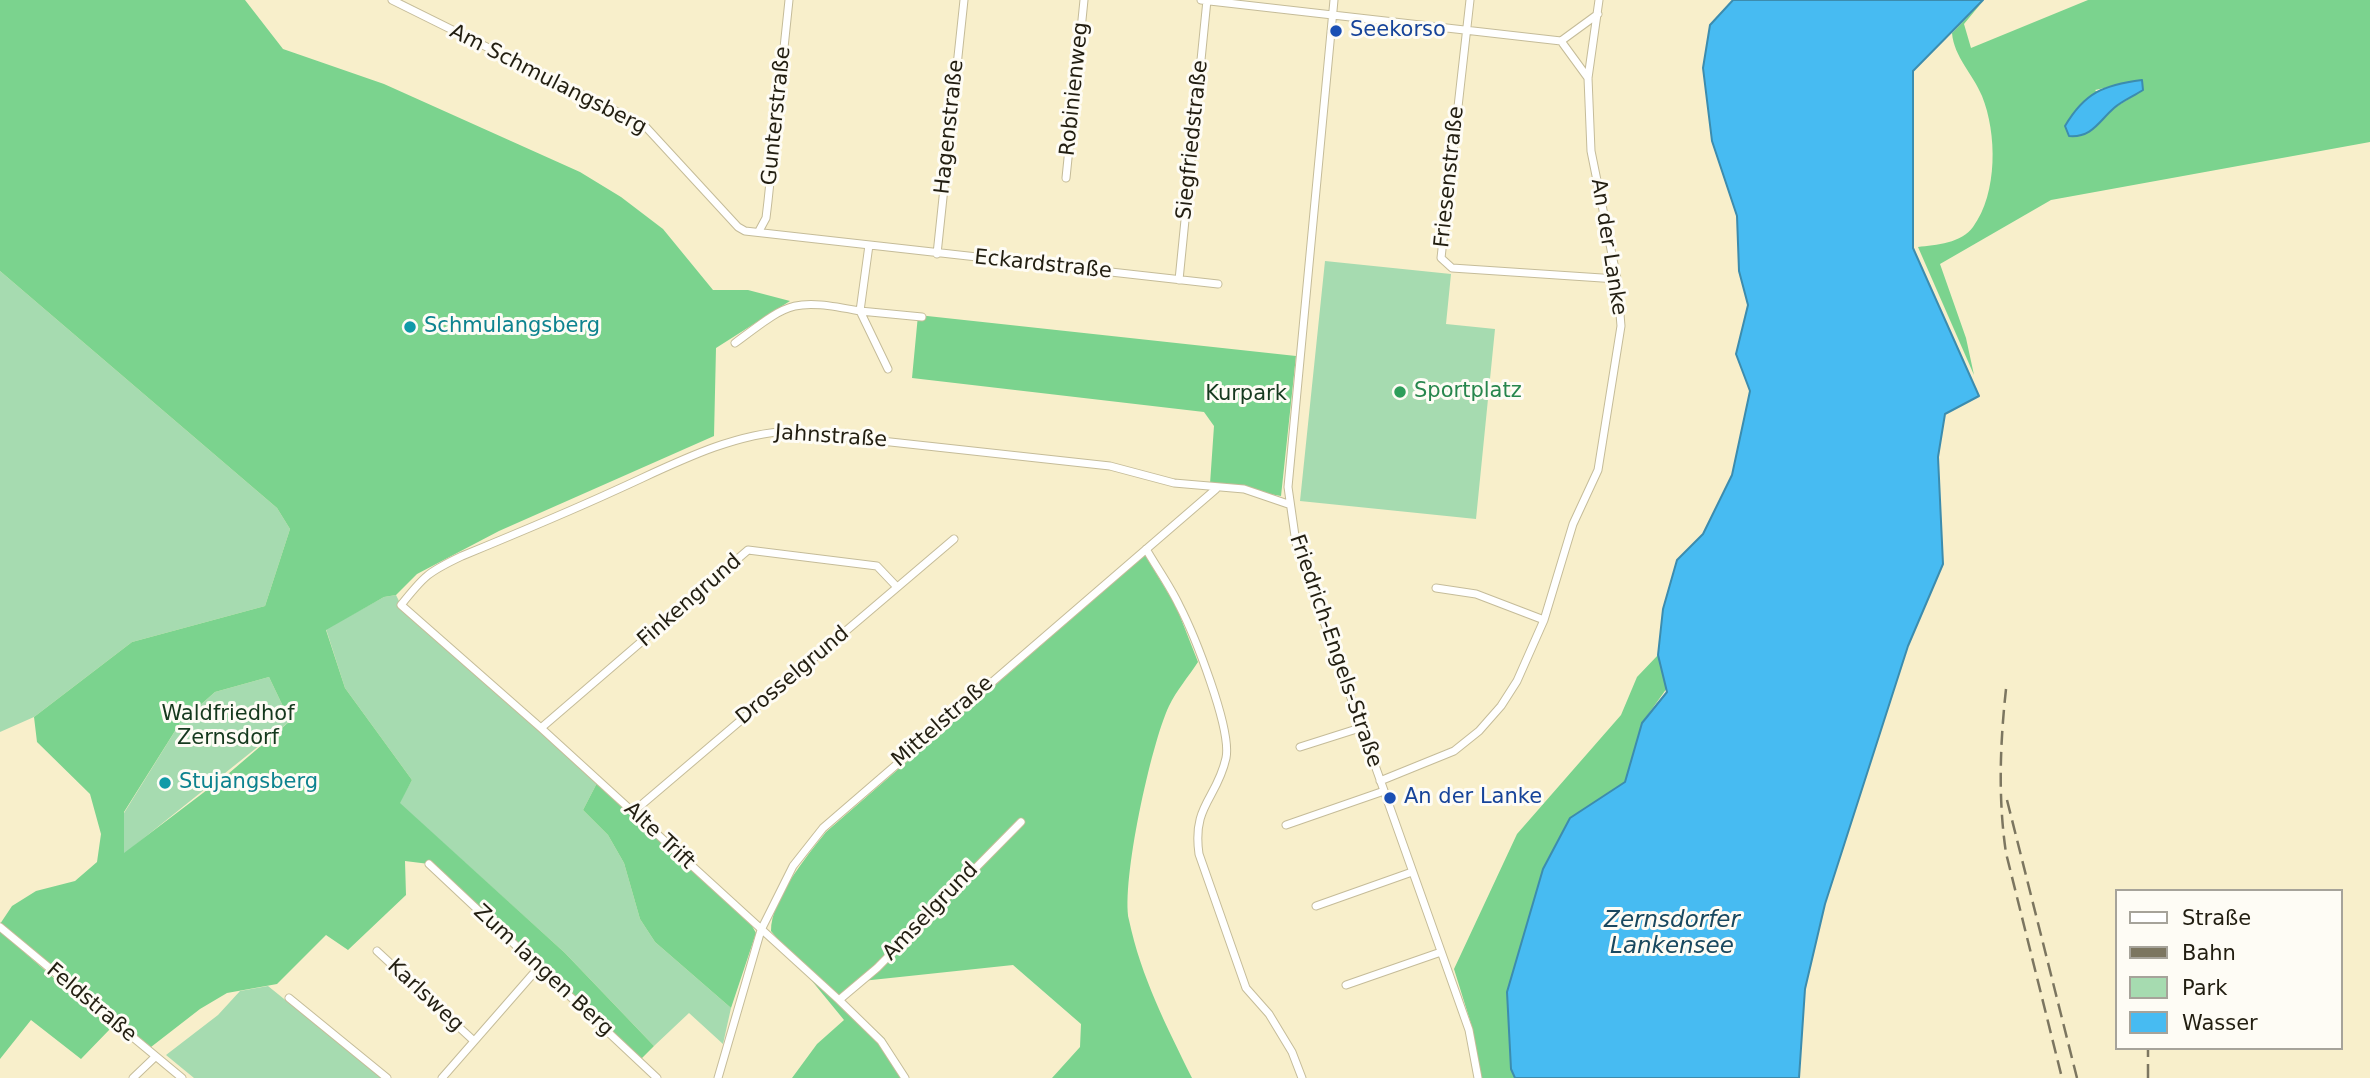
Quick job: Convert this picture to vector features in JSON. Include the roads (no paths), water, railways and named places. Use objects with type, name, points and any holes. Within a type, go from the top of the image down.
[{"type":"street","name":"Am Schmulangsberg","points":[[392,0],[644,125],[738,227],[745,231],[794,234]]},
{"type":"street","name":"Gunterstraße","points":[[759,231],[766,218],[789,0]]},
{"type":"street","name":"Hagenstraße","points":[[937,254],[964,0]]},
{"type":"street","name":"Robinienweg","points":[[1066,178],[1084,0]]},
{"type":"street","points":[[1205,0],[1561,41],[1598,14]]},
{"type":"street","name":"Siegfriedstraße","points":[[1178,280],[1205,0]]},
{"type":"street","name":"Friedrich-Engels-Straße","points":[[1334,0],[1303,305],[1288,504],[1296,543],[1469,1030],[1478,1078]]},
{"type":"street","name":"Friesenstraße","points":[[1470,0],[1441,258],[1451,268],[1617,279]]},
{"type":"street","name":"An der Lanke","points":[[1380,781],[1436,761],[1479,731],[1501,706],[1517,681],[1544,620],[1573,524],[1598,470],[1621,326],[1617,279],[1591,151],[1588,78],[1599,0]]},
{"type":"street","points":[[1561,41],[1588,78]]},
{"type":"street","name":"Eckardstraße","points":[[794,234],[937,254],[1218,284]]},
{"type":"street","points":[[869,245],[860,311],[888,369]]},
{"type":"street","points":[[735,343],[794,304],[821,304],[922,317]]},
{"type":"street","name":"Jahnstraße","points":[[401,605],[421,578],[434,569],[680,461],[744,436],[768,432],[790,431],[1110,466],[1174,483],[1217,489]]},
{"type":"street","points":[[1217,489],[1244,489],[1288,504]]},
{"type":"street","name":"Mittelstraße","points":[[718,1078],[761,930],[793,866],[823,828],[1217,489]]},
{"type":"street","name":"Drosselgrund","points":[[633,812],[954,539]]},
{"type":"street","name":"Finkengrund","points":[[541,728],[748,550],[877,566],[897,587]]},
{"type":"street","points":[[1146,550],[1179,604],[1200,654],[1226,734],[1226,757],[1220,778],[1199,816],[1199,854],[1246,988],[1269,1014],[1292,1052],[1302,1078]]},
{"type":"street","points":[[1436,587],[1476,594],[1544,620]]},
{"type":"street","name":"Alte Trift","points":[[401,605],[541,728],[839,1000],[881,1041],[905,1078]]},
{"type":"street","points":[[1300,747],[1363,727]]},
{"type":"street","points":[[1286,825],[1384,791]]},
{"type":"street","name":"Amselgrund","points":[[839,1000],[877,968],[1021,822]]},
{"type":"street","name":"Zum langen Berg","points":[[429,864],[657,1078]]},
{"type":"street","points":[[1316,906],[1412,872]]},
{"type":"street","name":"Feldstraße","points":[[0,927],[182,1078]]},
{"type":"street","name":"Karlsweg","points":[[376,951],[474,1041]]},
{"type":"street","points":[[1346,985],[1441,952]]},
{"type":"street","points":[[442,1078],[539,967]]},
{"type":"street","points":[[289,998],[387,1078]]},
{"type":"street","points":[[133,1078],[155,1057]]},
{"type":"water","name":"Zernsdorfer Lankensee","points":[[1733,0],[1983,0],[1913,71],[1913,248],[1979,396],[1945,414],[1938,457],[1943,564],[1908,646],[1825,904],[1805,989],[1799,1078],[1515,1078],[1511,1069],[1507,992],[1543,869],[1570,818],[1625,782],[1642,723],[1667,692],[1658,655],[1663,609],[1677,560],[1703,534],[1732,475],[1750,391],[1736,354],[1748,305],[1739,271],[1737,216],[1712,141],[1703,68],[1710,25]]},
{"type":"water","points":[[2142,80],[2143,90],[2117,105],[2094,128],[2084,134],[2069,136],[2065,126],[2072,114],[2088,98],[2106,88]]},
{"type":"railway","points":[[2006,689],[2001,771],[2006,853],[2062,1078]]},
{"type":"railway","points":[[2007,800],[2077,1078]]},
{"type":"railway","points":[[2148,1050],[2148,1078]]},
{"type":"place","name":"Seekorso","points":[[1336,31]]},
{"type":"place","name":"Schmulangsberg","points":[[410,327]]},
{"type":"place","name":"Sportplatz","points":[[1400,392]]},
{"type":"place","name":"Stujangsberg","points":[[165,783]]},
{"type":"place","name":"An der Lanke","points":[[1390,798]]},
{"type":"park label","name":"Kurpark","points":[[1246,395]]},
{"type":"park label","name":"Waldfriedhof Zernsdorf","points":[[228,727]]}]
